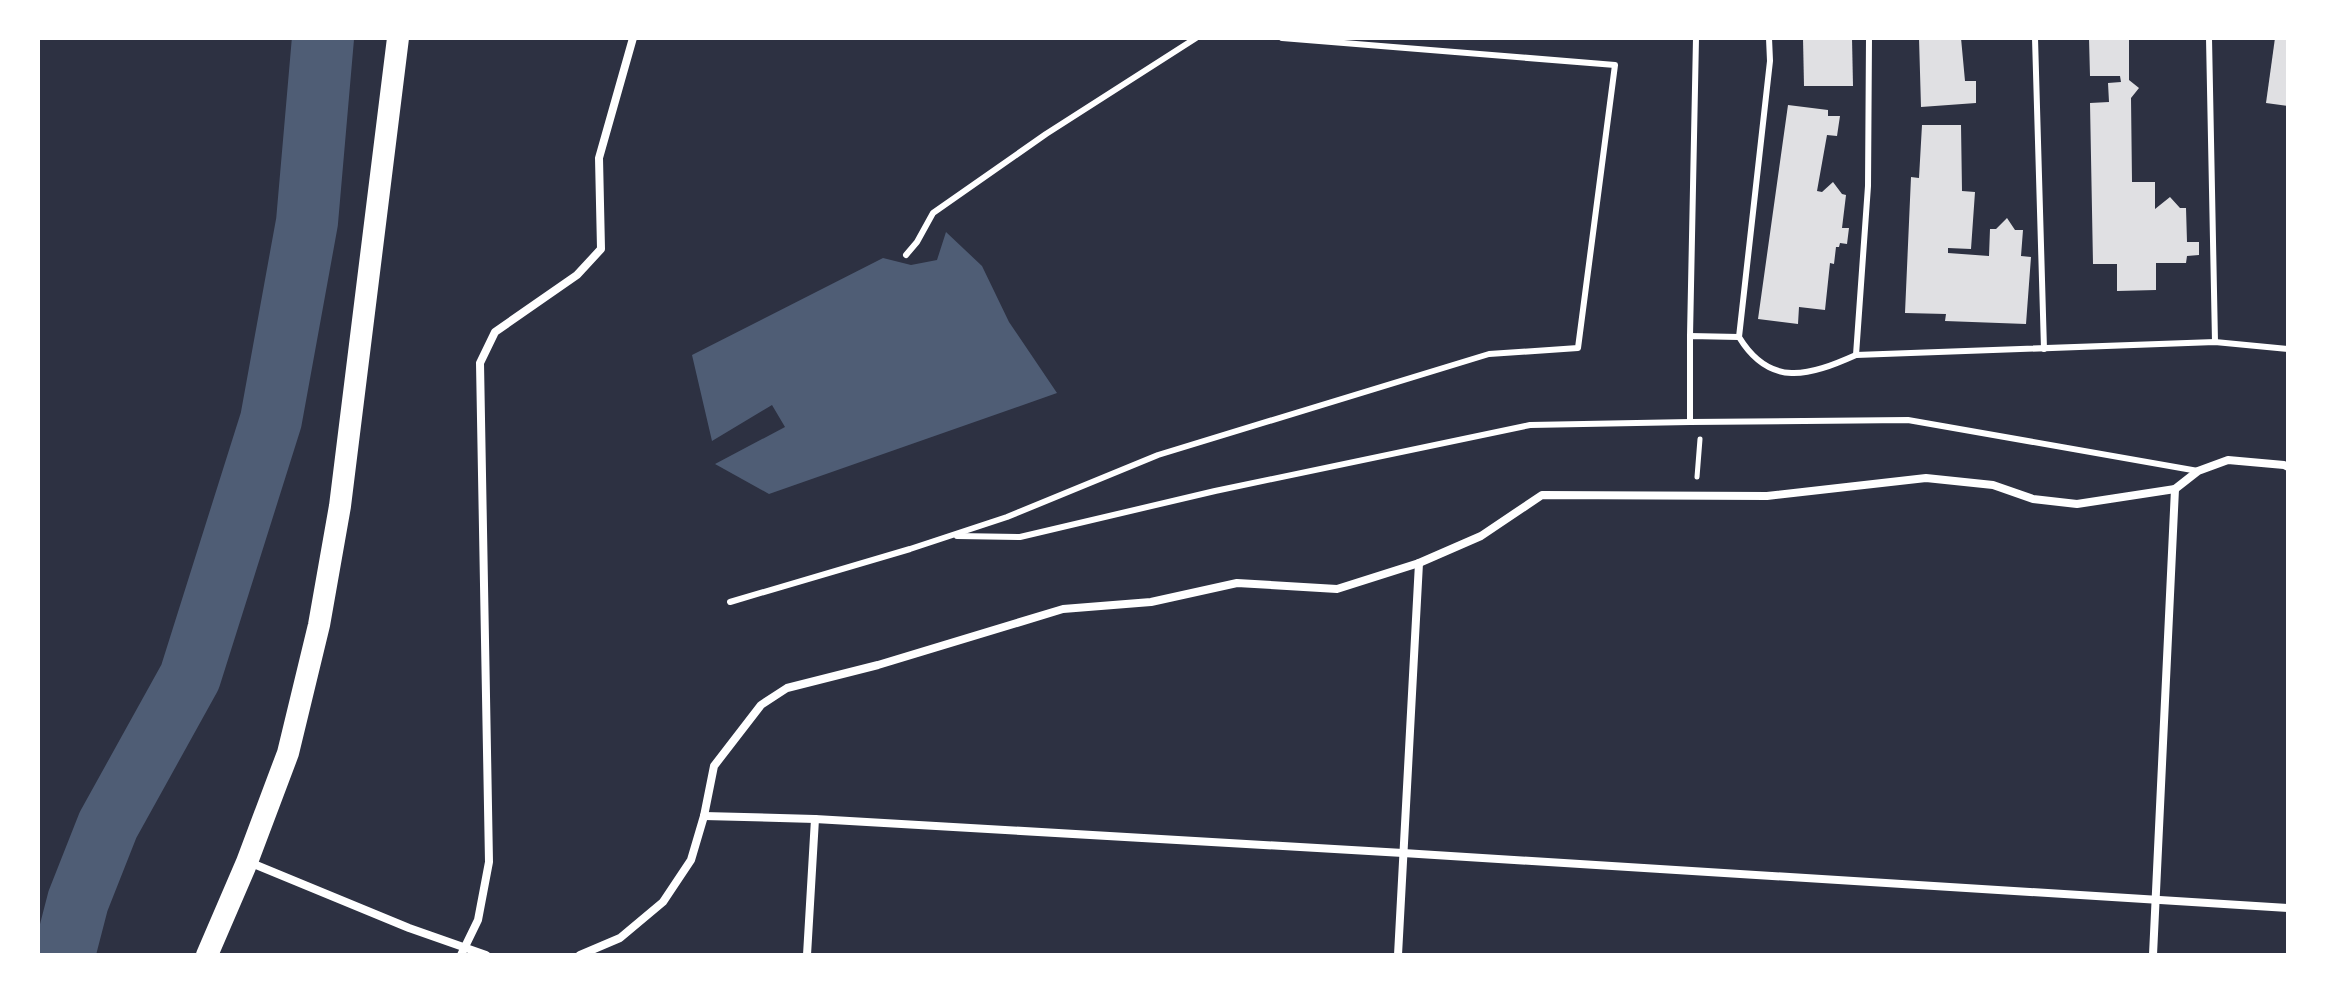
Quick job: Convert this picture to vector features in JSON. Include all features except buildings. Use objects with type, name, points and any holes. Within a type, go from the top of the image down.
[{"type":"highway","points":[[207,955],[247,862],[288,753],[321,610],[340,506],[398,38]]},
{"type":"street","points":[[461,955],[478,920],[489,862],[480,363],[495,332],[577,275],[601,249],[599,158],[633,38]]},
{"type":"street","points":[[580,955],[620,938],[663,902],[691,860],[714,766],[761,705],[787,688],[878,665],[1063,609],[1151,602],[1237,583],[1337,589],[1419,563],[1481,536],[1542,495],[1767,496],[1926,478],[1993,485],[2033,499],[2077,504],[2175,489],[2198,471],[2228,460],[2288,467]]},
{"type":"street","points":[[2153,955],[2175,489]]},
{"type":"street","points":[[1398,955],[1419,563]]},
{"type":"street","points":[[704,816],[815,819],[1403,853],[2288,908]]},
{"type":"street","points":[[807,955],[815,819]]},
{"type":"street","points":[[247,862],[409,928],[486,955]]},
{"type":"lane","points":[[906,255],[933,213],[1046,134],[1196,38]]},
{"type":"lane","points":[[730,602],[1007,517],[1158,455],[1489,354],[1578,348],[1615,65],[1282,38]]},
{"type":"lane","points":[[1690,422],[1696,38]]},
{"type":"lane","points":[[1769,38],[1770,61],[1739,337],[1749,353],[1772,371],[1823,370],[1856,355],[2215,342],[2288,349]]},
{"type":"lane","points":[[1856,355],[1868,186],[1869,38]]},
{"type":"lane","points":[[2035,38],[2044,349]]},
{"type":"lane","points":[[2209,38],[2215,342]]},
{"type":"lane","points":[[1690,336],[1739,337]]},
{"type":"lane","points":[[949,536],[1020,537],[1215,491],[1530,425],[1908,420],[2198,471]]},
{"type":"path","points":[[1695,494],[1701,422]]},
{"type":"water","points":[[946,232],[982,266],[1009,322],[1057,393],[769,494],[715,464],[785,427],[772,405],[712,441],[692,355],[883,258],[911,265],[937,260]]},
{"type":"waterway","points":[[64,955],[78,901],[108,825],[190,677],[271,420],[307,222],[323,38]]}]
